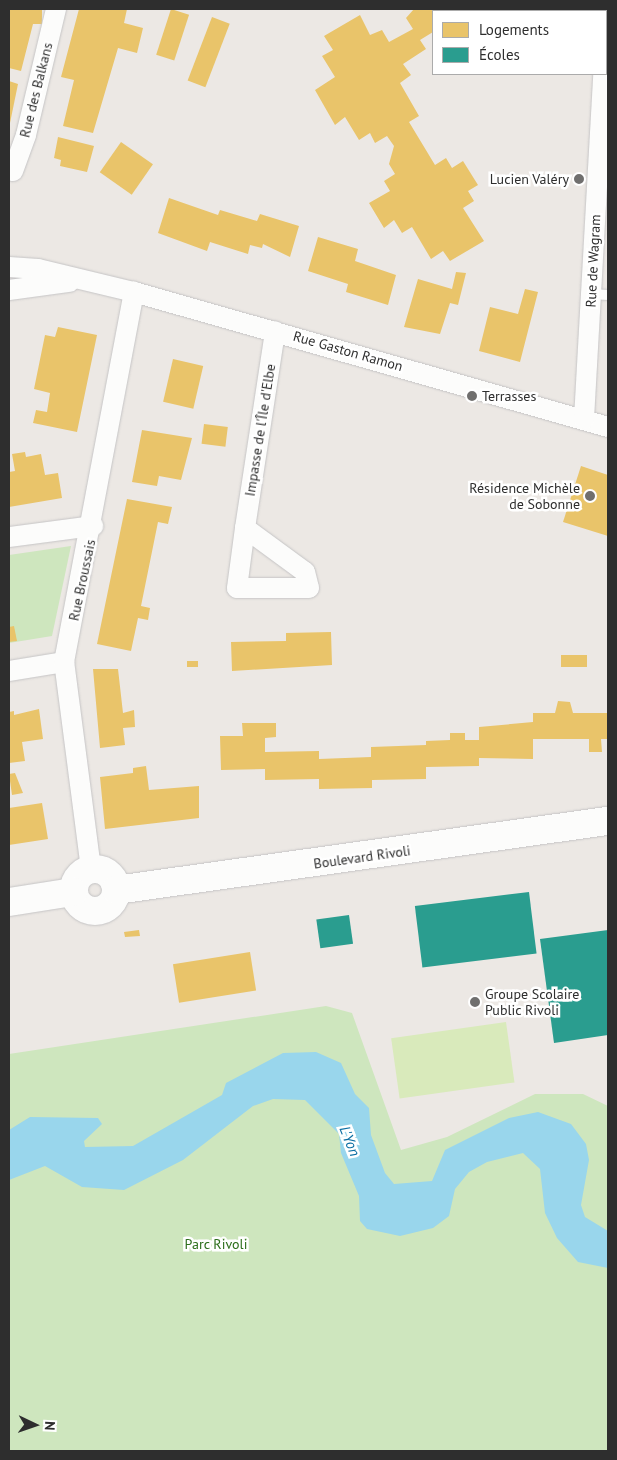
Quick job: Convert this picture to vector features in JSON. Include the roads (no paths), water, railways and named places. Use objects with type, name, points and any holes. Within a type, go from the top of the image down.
[{"type":"street","name":"Rue des Balkans","points":[[10,175],[26,134],[56,9]]},
{"type":"street","name":"Rue de Wagram","points":[[584,419],[599,294],[603,75]]},
{"type":"street","name":"Rue Gaston Ramon","points":[[9,267],[86,280],[134,292],[608,427]]},
{"type":"street","name":"Rue Gaston Ramon","points":[[12,287],[86,280]]},
{"type":"street","name":"Rue Broussais","points":[[91,869],[64,662],[93,526],[134,292]]},
{"type":"street","name":"Impasse de l'Île d'Elbe","points":[[245,528],[275,331]]},
{"type":"street","points":[[9,536],[93,526]]},
{"type":"street","points":[[9,671],[64,662]]},
{"type":"street","name":"Boulevard Rivoli","points":[[116,890],[608,821]]},
{"type":"street","points":[[91,869],[111,876],[116,890],[113,902],[96,912],[83,909],[73,892],[80,874],[91,869]]},
{"type":"street","points":[[9,902],[73,892]]},
{"type":"water","name":"L'Yon","points":[[316,1052],[341,1063],[355,1094],[369,1108],[371,1135],[385,1173],[394,1184],[432,1181],[445,1150],[509,1118],[538,1112],[571,1124],[586,1144],[589,1160],[581,1205],[585,1217],[608,1231],[608,1268],[578,1262],[557,1238],[545,1213],[540,1169],[523,1153],[487,1162],[469,1172],[455,1189],[449,1216],[433,1228],[400,1236],[367,1229],[360,1221],[359,1196],[341,1153],[339,1134],[305,1100],[273,1099],[253,1106],[183,1160],[124,1190],[82,1187],[45,1166],[9,1180],[9,1130],[30,1117],[98,1118],[102,1124],[84,1141],[85,1147],[133,1146],[222,1095],[226,1083],[283,1053]]},
{"type":"place","name":"Lucien Valéry","points":[[579,179]]},
{"type":"place","name":"Terrasses","points":[[472,396]]},
{"type":"place","name":"Résidence Michèle de Sobonne","points":[[590,496]]},
{"type":"place","name":"Groupe Scolaire Public Rivoli","points":[[475,1002]]},
{"type":"park label","name":"Parc Rivoli","points":[[216,1244]]}]
